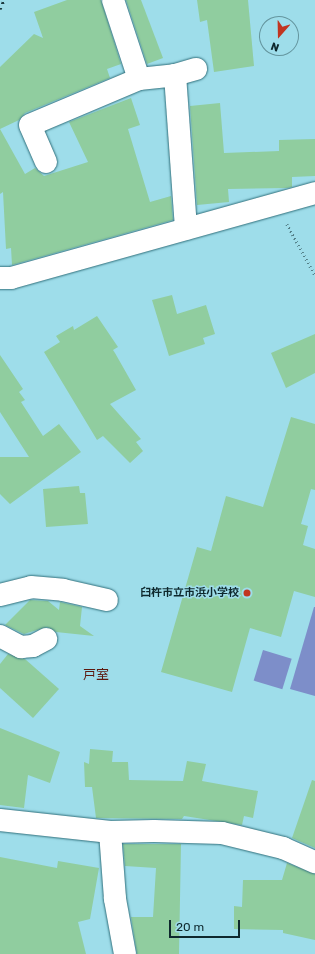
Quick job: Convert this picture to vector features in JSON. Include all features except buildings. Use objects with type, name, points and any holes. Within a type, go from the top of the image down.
[{"type":"street","points":[[113,0],[139,79]]},
{"type":"street","points":[[46,162],[30,125],[139,79],[175,75],[196,69]]},
{"type":"street","points":[[175,75],[186,229]]},
{"type":"street","points":[[4,281],[315,193]]},
{"type":"street","points":[[0,595],[31,587],[63,590],[107,600]]},
{"type":"street","points":[[0,636],[21,647],[33,646],[46,639]]},
{"type":"street","points":[[0,820],[110,832],[154,831],[222,833],[282,848],[315,862]]},
{"type":"street","points":[[110,832],[115,899],[125,954]]},
{"type":"path","points":[[276,204],[315,275]]},
{"type":"water","points":[[315,607],[315,696],[290,689]]},
{"type":"water","points":[[263,650],[292,659],[282,689],[254,681]]},
{"type":"railway","points":[[0,9],[4,0]]},
{"type":"place","name":"臼杵市立市浜小学校","points":[[247,593]]},
{"type":"district","name":"戸室","points":[[96,675]]}]
